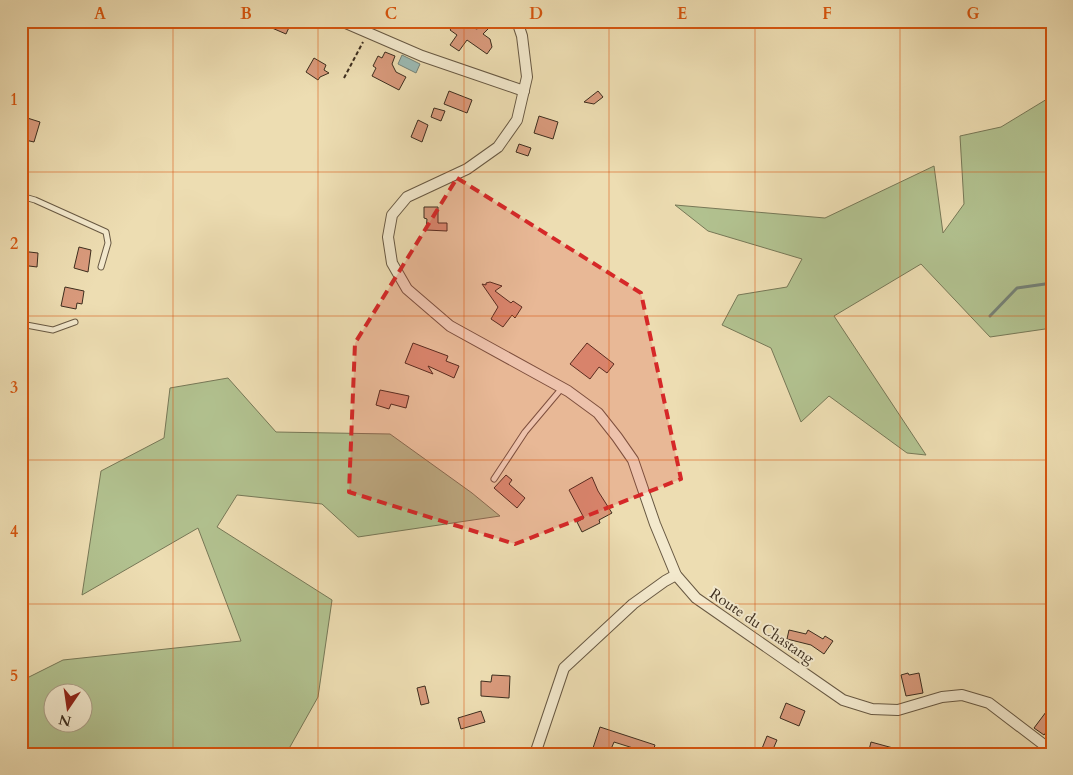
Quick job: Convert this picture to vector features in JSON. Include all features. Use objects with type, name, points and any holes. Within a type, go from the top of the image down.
[{"type":"street","points":[[341,21],[422,56],[524,91]]},
{"type":"street","name":"Route du Chastang","points":[[518,21],[522,36],[527,77],[518,120],[498,147],[467,169],[407,197],[392,215],[388,237],[392,262],[407,289],[450,326],[562,388],[598,413],[633,460],[655,524],[676,575],[696,598],[844,700],[872,709],[898,710],[942,697],[962,695],[989,703],[1052,751]]},
{"type":"street","points":[[535,754],[564,668],[633,604],[676,575]]},
{"type":"lane","points":[[21,196],[35,200],[106,232],[108,243],[101,267]]},
{"type":"lane","points":[[21,324],[53,330],[75,322]]},
{"type":"lane","points":[[494,479],[525,432],[562,388]]},
{"type":"path","points":[[344,78],[368,33]]},
{"type":"highlighted area","points":[[457,178],[641,293],[681,479],[515,544],[349,492],[355,343]]},
{"type":"green space","points":[[1052,96],[1052,328],[990,337],[921,264],[834,316],[926,455],[907,453],[829,396],[801,422],[771,348],[722,325],[738,295],[787,287],[802,259],[708,231],[675,205],[825,218],[934,166],[943,233],[964,204],[960,136],[1001,127]]},
{"type":"green space","points":[[228,378],[276,432],[390,434],[472,493],[500,516],[358,537],[322,504],[237,495],[217,527],[332,600],[318,697],[286,754],[21,754],[21,681],[63,660],[241,641],[198,528],[82,595],[101,471],[164,438],[170,388]]},
{"type":"water","points":[[402,55],[420,64],[416,73],[398,64]]},
{"type":"building","points":[[276,21],[292,21],[286,34],[272,28]]},
{"type":"building","points":[[457,21],[461,21],[468,27],[470,24],[476,29],[492,25],[483,34],[490,39],[492,47],[487,54],[467,40],[459,51],[450,45],[457,35],[450,30]]},
{"type":"building","points":[[385,52],[395,56],[392,64],[396,72],[406,77],[399,90],[372,76],[376,68],[373,66],[378,56],[382,58]]},
{"type":"building","points":[[314,58],[326,65],[324,70],[329,73],[318,80],[306,72]]},
{"type":"building","points":[[449,91],[472,100],[467,113],[444,104]]},
{"type":"building","points":[[598,91],[603,97],[594,104],[584,102]]},
{"type":"building","points":[[434,108],[445,111],[441,121],[431,117]]},
{"type":"building","points":[[21,116],[40,122],[34,142],[21,139],[24,130],[21,130]]},
{"type":"building","points":[[539,116],[558,122],[553,139],[534,133]]},
{"type":"building","points":[[418,120],[428,125],[422,142],[411,137]]},
{"type":"building","points":[[519,144],[531,148],[528,156],[516,152]]},
{"type":"building","points":[[424,207],[438,207],[438,223],[447,223],[447,231],[426,230],[427,219],[424,218]]},
{"type":"building","points":[[79,247],[91,250],[88,272],[74,268]]},
{"type":"building","points":[[21,251],[38,253],[37,267],[21,265]]},
{"type":"building","points":[[490,282],[502,286],[495,291],[511,303],[513,301],[522,307],[515,318],[512,315],[503,327],[491,319],[498,307],[482,284],[486,285],[486,283]]},
{"type":"building","points":[[65,287],[84,291],[82,304],[77,303],[76,309],[61,306]]},
{"type":"building","points":[[413,343],[448,356],[446,361],[459,366],[454,378],[428,366],[433,374],[405,363]]},
{"type":"building","points":[[587,343],[614,364],[607,373],[599,367],[590,379],[570,364]]},
{"type":"building","points":[[380,390],[409,396],[406,408],[391,404],[389,409],[376,405]]},
{"type":"building","points":[[506,475],[512,480],[509,484],[525,498],[517,508],[494,488]]},
{"type":"building","points":[[592,477],[598,491],[612,513],[599,520],[600,523],[582,532],[577,522],[584,518],[569,490]]},
{"type":"building","points":[[789,630],[806,634],[808,630],[823,639],[825,636],[833,641],[824,654],[811,645],[787,639]]},
{"type":"building","points":[[908,673],[909,675],[919,673],[923,693],[906,696],[901,675]]},
{"type":"building","points":[[492,675],[510,676],[509,698],[481,696],[481,681],[491,682]]},
{"type":"building","points":[[425,686],[429,703],[421,705],[417,688]]},
{"type":"building","points":[[786,703],[805,711],[799,726],[780,718]]},
{"type":"building","points":[[1052,704],[1052,725],[1044,735],[1034,728]]},
{"type":"building","points":[[481,711],[485,722],[461,729],[458,718]]},
{"type":"building","points":[[600,727],[655,745],[652,754],[630,754],[633,748],[614,742],[609,754],[591,754]]},
{"type":"building","points":[[767,736],[777,740],[771,754],[761,751]]},
{"type":"building","points":[[871,742],[904,751],[903,754],[868,754]]},
{"type":"waterway","points":[[990,316],[1017,288],[1052,283]]}]
